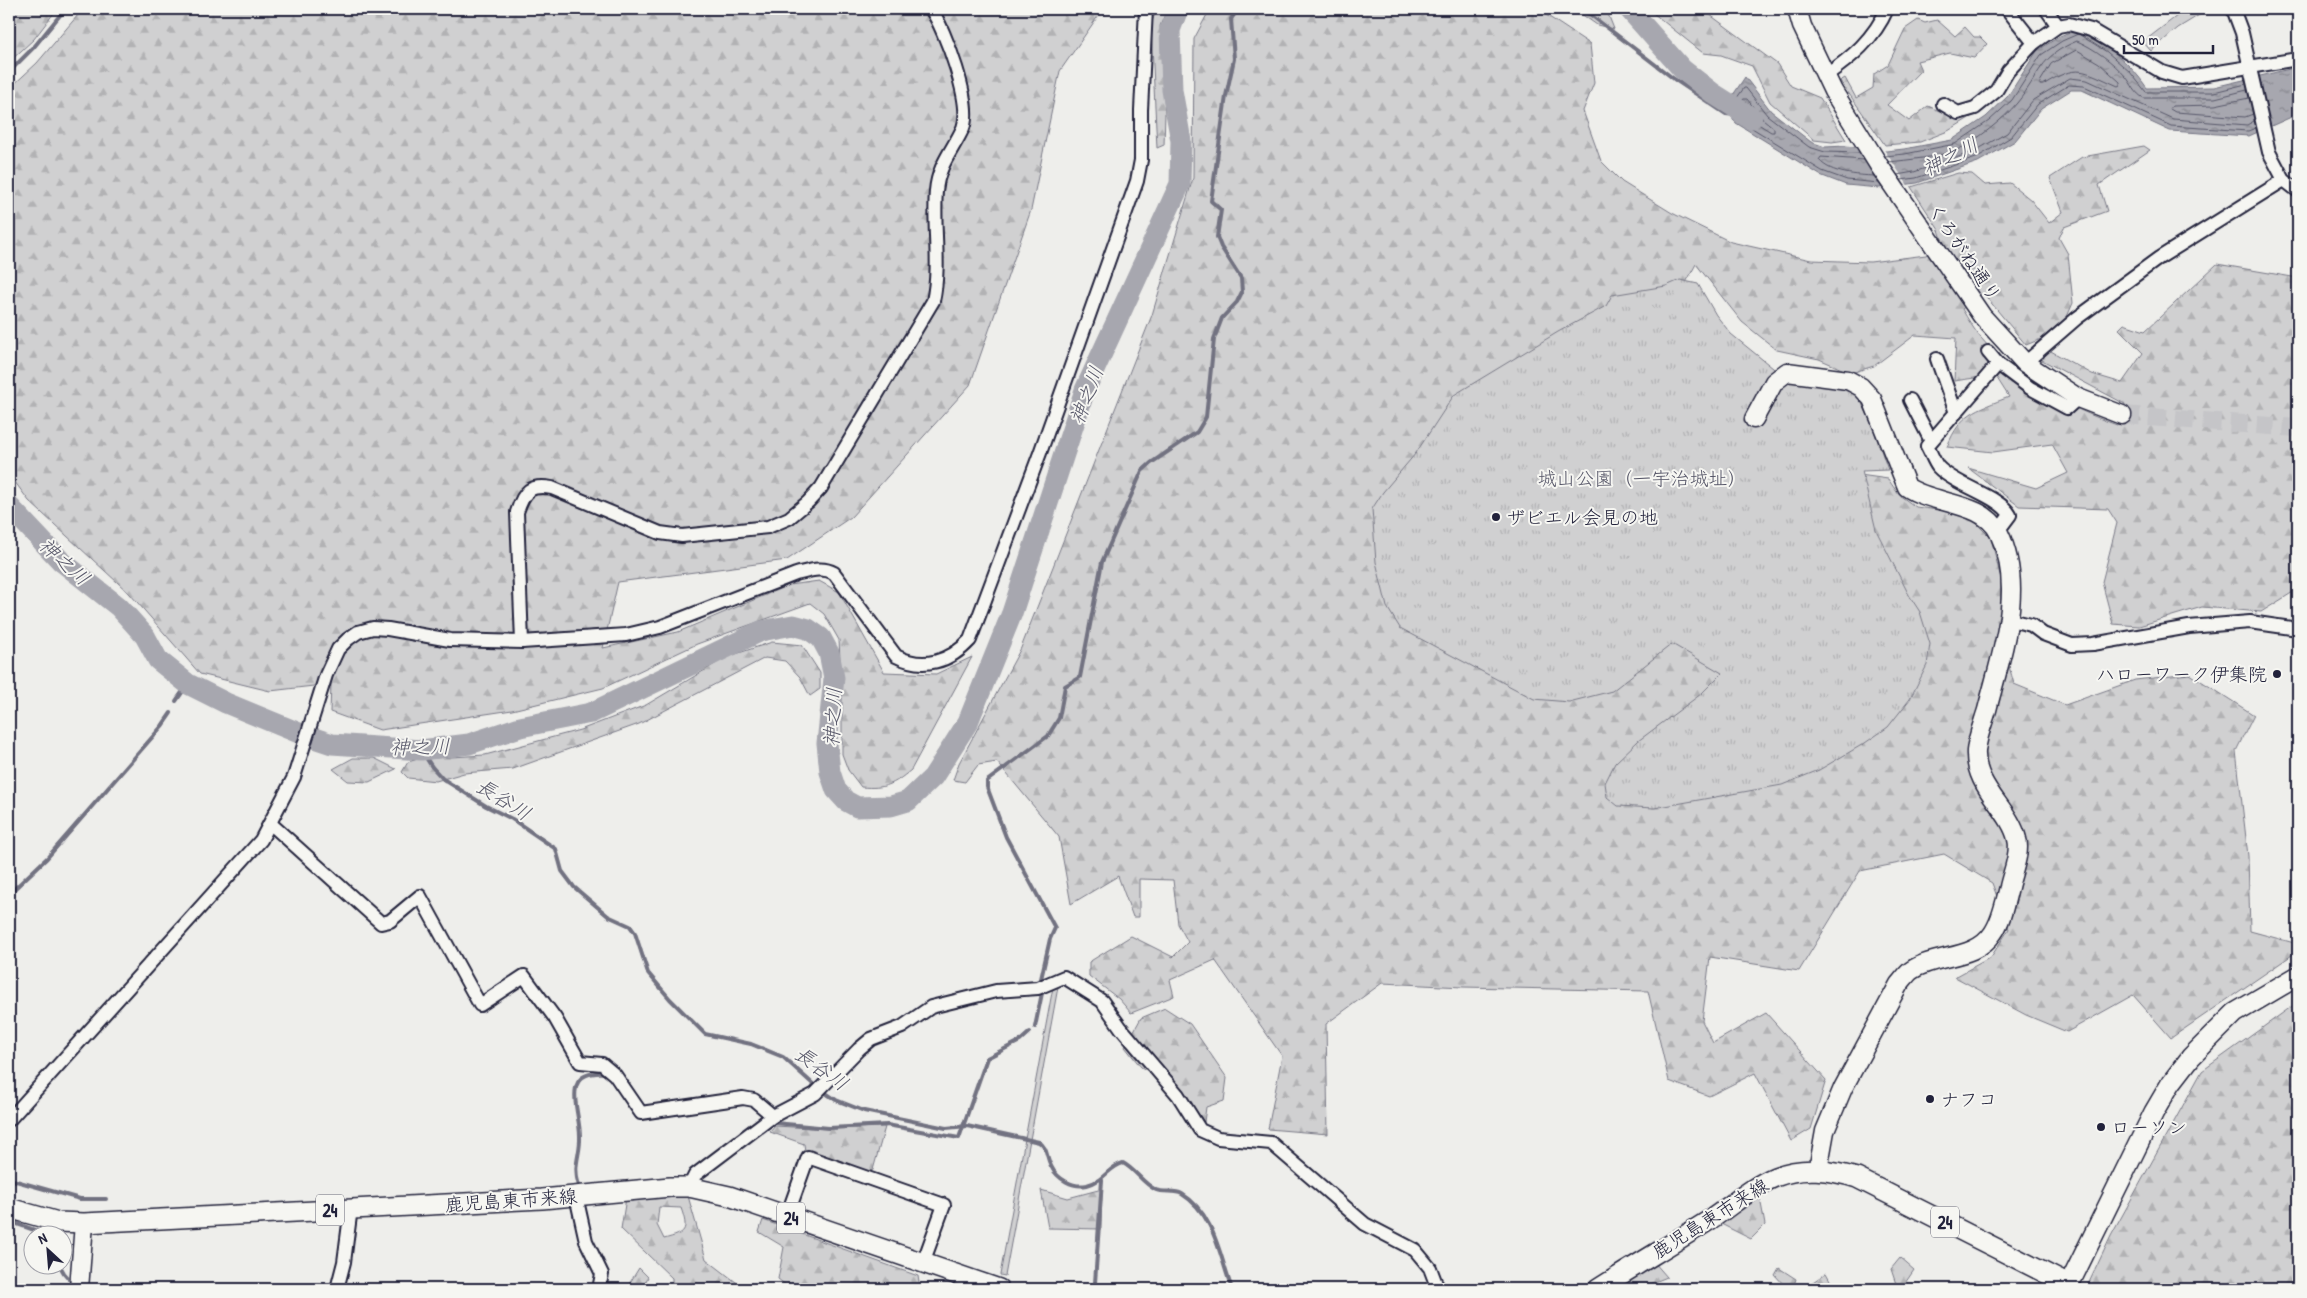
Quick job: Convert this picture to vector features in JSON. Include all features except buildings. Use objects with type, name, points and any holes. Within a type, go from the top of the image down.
[{"type":"main road","name":"鹿児島東市来線","points":[[1598,1289],[1764,1183],[1788,1174],[1818,1170],[1836,1172],[1857,1178],[2068,1287],[2154,1112],[2171,1083],[2212,1034],[2235,1013],[2298,976]]},
{"type":"main road","name":"鹿児島東市来線","points":[[9,1208],[58,1222],[84,1223],[576,1196],[648,1188],[689,1187],[729,1196],[999,1289]]},
{"type":"street","points":[[522,642],[517,512],[522,498],[529,490],[540,486],[552,488],[660,533],[682,536],[768,527],[789,518],[821,488],[933,301],[936,285],[936,190],[939,173],[963,127],[966,111],[964,97],[942,26],[931,9]]},
{"type":"street","points":[[9,1120],[261,840],[294,777],[326,675],[338,649],[358,632],[373,628],[450,640],[522,642],[595,638],[660,627],[796,574],[827,569],[834,573],[896,656],[908,663],[919,665],[948,657],[963,648],[970,640],[1040,453],[1137,181],[1141,160],[1141,110],[1146,9]]},
{"type":"street","name":"くろがね通り","points":[[1796,9],[1829,84],[1880,167],[1982,316],[2026,363],[2078,398],[2122,415]]},
{"type":"street","points":[[1829,84],[1848,60],[1869,39],[1888,9]]},
{"type":"street","points":[[2007,9],[2034,43]]},
{"type":"street","points":[[2046,9],[2058,26]]},
{"type":"street","points":[[2233,9],[2242,33],[2266,142],[2273,161],[2284,180],[2298,192]]},
{"type":"street","points":[[1943,104],[1958,113],[1975,108],[1996,91],[2008,71],[2034,43],[2058,26],[2069,24],[2091,30],[2162,72],[2182,78],[2249,70],[2298,60]]},
{"type":"street","points":[[2026,363],[2077,318],[2159,258],[2284,180]]},
{"type":"street","points":[[1988,352],[1998,364],[2030,388],[2067,408],[2078,398]]},
{"type":"street","points":[[1937,359],[1956,413]]},
{"type":"street","points":[[1998,364],[1928,446],[1938,467],[1966,487],[2006,507],[2010,515],[1998,531]]},
{"type":"street","points":[[1754,419],[1774,382],[1786,372],[1848,380],[1861,387],[1872,399],[1907,487],[1928,498],[1968,508],[1985,517],[1998,531],[2008,557],[2010,620],[1976,750],[1982,780],[2018,839],[2018,852],[2002,913],[1993,933],[1985,943],[1973,950],[1912,970],[1899,984],[1843,1088],[1825,1131],[1818,1170]]},
{"type":"street","points":[[1910,400],[1931,441]]},
{"type":"street","points":[[2010,620],[2031,625],[2043,634],[2072,645],[2093,644],[2189,626],[2250,622],[2298,629]]},
{"type":"street","points":[[271,824],[380,922],[390,921],[420,896],[480,1005],[524,976],[555,1018],[580,1062],[602,1064],[615,1074],[642,1113],[743,1098],[754,1100],[773,1116]]},
{"type":"street","points":[[689,1187],[695,1175],[773,1116],[818,1090],[858,1048],[871,1039],[902,1027],[931,1006],[996,991],[1038,988],[1064,977],[1102,1002],[1178,1095],[1200,1130],[1218,1138],[1271,1143],[1365,1224],[1415,1250],[1430,1268],[1438,1289]]},
{"type":"street","points":[[787,1216],[808,1157],[817,1160],[944,1205],[923,1263]]},
{"type":"street","points":[[576,1196],[586,1241],[602,1274],[599,1289]]},
{"type":"street","points":[[337,1289],[344,1262],[351,1208]]},
{"type":"street","points":[[79,1289],[84,1223]]},
{"type":"green space","points":[[9,9],[57,9],[34,39],[9,62]]},
{"type":"green space","points":[[79,9],[1103,9],[1060,71],[1031,210],[970,385],[851,517],[787,560],[618,582],[603,648],[678,632],[789,585],[819,581],[839,592],[884,672],[936,674],[972,657],[911,770],[888,785],[861,787],[848,770],[842,754],[839,640],[824,614],[810,603],[697,644],[603,688],[512,710],[380,730],[330,712],[331,684],[270,691],[200,674],[130,594],[29,501],[9,474],[9,89],[37,63],[78,15]]},
{"type":"green space","points":[[1157,9],[1167,9],[1160,26],[1165,113],[1164,145],[1157,148],[1151,24]]},
{"type":"green space","points":[[1210,9],[1537,9],[1590,44],[1594,83],[1583,111],[1601,161],[1622,182],[1672,213],[1731,242],[1811,260],[1870,262],[1926,255],[1943,242],[1939,230],[1911,187],[1958,173],[1972,174],[1985,185],[2010,183],[2031,200],[2049,223],[2063,212],[2050,178],[2082,157],[2144,146],[2150,150],[2099,185],[2107,211],[2064,227],[2059,238],[2068,254],[2073,303],[2066,319],[2041,339],[2026,345],[1983,293],[1962,309],[1981,338],[1995,353],[2026,379],[2079,410],[2117,425],[2125,404],[2042,360],[2049,350],[2092,374],[2122,383],[2143,353],[2119,329],[2124,324],[2145,331],[2217,264],[2298,278],[2298,589],[2261,612],[2202,607],[2139,626],[2113,624],[2102,582],[2117,523],[2108,509],[2019,506],[1968,468],[2036,488],[2068,473],[2052,444],[1993,452],[1947,447],[1952,435],[1964,419],[1979,409],[2009,397],[1995,375],[1954,381],[1956,338],[1915,335],[1874,366],[1851,373],[1819,359],[1777,350],[1742,322],[1696,264],[1682,290],[1783,464],[1888,479],[1899,495],[1916,507],[1967,514],[1991,538],[2001,579],[2000,634],[2014,684],[2065,705],[2135,680],[2190,674],[2254,715],[2236,751],[2248,856],[2250,931],[2298,944],[2298,951],[2171,1038],[2133,995],[2067,1032],[2026,1015],[1955,977],[1991,957],[2009,929],[1992,883],[1944,854],[1860,871],[1799,971],[1710,957],[1702,1021],[1713,1043],[1766,1013],[1826,1080],[1811,1129],[1791,1141],[1755,1073],[1709,1096],[1669,1081],[1648,991],[1463,987],[1382,983],[1326,1024],[1328,1134],[1268,1129],[1282,1056],[1215,960],[1170,980],[1174,996],[1131,1013],[1119,999],[1089,976],[1089,962],[1131,936],[1173,957],[1188,942],[1178,924],[1173,880],[1139,879],[1139,917],[1133,917],[1118,876],[1071,904],[1059,837],[997,762],[978,765],[965,782],[953,780],[959,763],[1021,648],[1152,315],[1193,178],[1194,39]]},
{"type":"green space","points":[[1574,9],[1606,9],[1614,29],[1597,25]]},
{"type":"green space","points":[[1648,9],[1702,9],[1777,64],[1791,86],[1820,98],[1846,140],[1832,142],[1814,140],[1770,102],[1752,66],[1721,55],[1703,53]]},
{"type":"green space","points":[[2186,9],[2209,9],[2178,28],[2151,51],[2143,42]]},
{"type":"green space","points":[[1918,20],[1925,23],[1937,20],[1955,36],[1965,27],[1974,37],[1980,37],[1987,44],[1974,58],[1950,53],[1917,61],[1921,70],[1887,105],[1909,121],[1928,106],[1953,117],[1974,115],[1948,131],[1920,142],[1885,145],[1840,81],[1845,78],[1856,98],[1873,88],[1874,74],[1888,65],[1905,29]]},
{"type":"green space","name":"城山公園（一宇治城址）","points":[[1680,280],[1698,284],[1716,315],[1731,334],[1789,381],[1830,385],[1858,395],[1871,422],[1888,470],[1862,471],[1876,530],[1909,595],[1920,612],[1930,644],[1927,665],[1910,699],[1888,727],[1819,770],[1782,785],[1654,808],[1618,806],[1607,797],[1605,783],[1615,763],[1638,741],[1701,694],[1722,673],[1672,644],[1612,691],[1569,702],[1534,699],[1400,628],[1387,607],[1376,562],[1372,509],[1383,492],[1416,453],[1454,395],[1558,332],[1606,306],[1612,295],[1666,286]]},
{"type":"green space","points":[[772,642],[802,645],[820,673],[820,689],[810,696],[800,677],[785,661],[765,658],[639,724],[513,769],[464,773],[436,781],[408,778],[402,772],[408,762],[418,759],[485,755],[580,730],[646,705],[727,657]]},
{"type":"green space","points":[[353,758],[374,758],[396,769],[369,782],[348,781],[333,769]]},
{"type":"green space","points":[[1053,987],[1058,987],[1005,1276],[1000,1275]]},
{"type":"green space","points":[[2298,1002],[2298,1289],[2086,1289],[2111,1236],[2202,1071]]},
{"type":"green space","points":[[1165,1008],[1190,1024],[1227,1078],[1224,1101],[1206,1107],[1204,1122],[1183,1091],[1141,1067],[1125,1047],[1141,1018]]},
{"type":"green space","points":[[775,1126],[829,1129],[885,1127],[873,1170],[864,1173],[805,1151],[804,1144],[770,1132]]},
{"type":"green space","points":[[1102,1189],[1101,1229],[1048,1228],[1041,1190],[1068,1198]]},
{"type":"green space","points":[[688,1196],[706,1259],[745,1289],[672,1289],[672,1278],[621,1229],[626,1198]],"holes":[[[659,1207],[681,1208],[685,1222],[684,1230],[677,1235],[664,1239],[657,1225]]]},
{"type":"green space","points":[[1760,1198],[1765,1225],[1751,1239],[1719,1223]]},
{"type":"green space","points":[[763,1220],[918,1276],[920,1289],[791,1289],[778,1279],[784,1247],[759,1232]]},
{"type":"green space","points":[[1900,1258],[1914,1270],[1901,1289],[1891,1289],[1896,1284],[1891,1269]]},
{"type":"green space","points":[[1654,1262],[1667,1277],[1645,1286],[1647,1289],[1615,1289]]},
{"type":"green space","points":[[639,1268],[648,1277],[642,1289],[626,1289]]},
{"type":"green space","points":[[1779,1268],[1796,1279],[1793,1288],[1796,1289],[1781,1289],[1784,1285],[1775,1275]]},
{"type":"green space","points":[[1826,1273],[1835,1289],[1808,1289],[1807,1286]]},
{"type":"water","points":[[2079,28],[2116,54],[2133,70],[2147,88],[2214,87],[2298,67],[2298,114],[2249,136],[2170,131],[2082,90],[2071,90],[2041,109],[2015,141],[1978,162],[1917,183],[1879,188],[1846,185],[1820,175],[1736,123],[1725,107],[1745,77],[1771,111],[1811,142],[1825,147],[1846,146],[1886,151],[1952,140],[1986,117],[2008,96],[2037,51],[2060,36]]},
{"type":"pier","points":[[1854,145],[1883,148],[1909,187],[1884,190]]},
{"type":"waterway","points":[[9,72],[34,47],[65,9]]},
{"type":"waterway","name":"神之川","points":[[9,506],[61,561],[119,607],[145,636],[158,660],[188,684],[226,703],[299,733],[332,744],[421,750],[469,744],[520,727],[591,713],[761,631],[793,625],[808,629],[821,638],[829,653],[834,678],[827,743],[830,772],[836,790],[846,801],[857,807],[891,806],[908,801],[933,777],[968,722],[1012,613],[1085,390],[1180,184],[1181,141],[1172,90],[1170,30],[1178,9]]},
{"type":"waterway","points":[[1041,979],[1050,939],[1055,928],[1006,837],[987,787],[987,781],[1048,736],[1059,718],[1065,686],[1080,677],[1102,562],[1142,471],[1197,432],[1206,417],[1214,339],[1222,318],[1237,302],[1242,292],[1241,278],[1221,247],[1217,237],[1221,210],[1211,201],[1226,96],[1234,59],[1231,19],[1238,9]]},
{"type":"waterway","points":[[1583,9],[1674,79],[1726,114],[1735,115]]},
{"type":"waterway","name":"神之川","points":[[1629,9],[1682,69],[1714,94],[1752,118]]},
{"type":"waterway","points":[[176,701],[188,684]]},
{"type":"waterway","points":[[9,894],[47,858],[162,726],[171,713]]},
{"type":"waterway","name":"長谷川","points":[[421,750],[432,767],[443,779],[486,806],[512,819],[556,849],[562,871],[574,887],[608,916],[630,926],[635,933],[648,973],[670,999],[705,1034],[751,1044],[783,1057],[814,1085],[836,1100],[864,1111],[946,1128],[967,1126],[1039,1142],[1042,1144],[1049,1163],[1057,1175],[1071,1184],[1082,1186],[1093,1183],[1114,1167],[1123,1163],[1156,1190],[1182,1194],[1202,1213],[1215,1237],[1232,1289]]},
{"type":"waterway","points":[[1035,1027],[1042,993]]},
{"type":"waterway","points":[[775,1123],[829,1128],[887,1125],[959,1138],[987,1058],[1020,1041],[1030,1032]]},
{"type":"waterway","points":[[579,1186],[576,1172],[580,1143],[575,1094],[577,1085],[582,1078],[591,1074],[605,1073]]},
{"type":"waterway","points":[[9,1179],[80,1199],[106,1199]]},
{"type":"waterway","points":[[1099,1289],[1095,1283],[1102,1180]]},
{"type":"waterway","points":[[9,1221],[23,1226]]},
{"type":"waterway","points":[[67,1276],[71,1281]]},
{"type":"tunnel","points":[[2122,415],[2298,428]]},
{"type":"place","name":"ザビエル会見の地","points":[[1496,517]]},
{"type":"place","name":"ハローワーク伊集院","points":[[2277,674]]},
{"type":"place","name":"ナフコ","points":[[1930,1099]]},
{"type":"place","name":"ローソン","points":[[2101,1127]]}]
